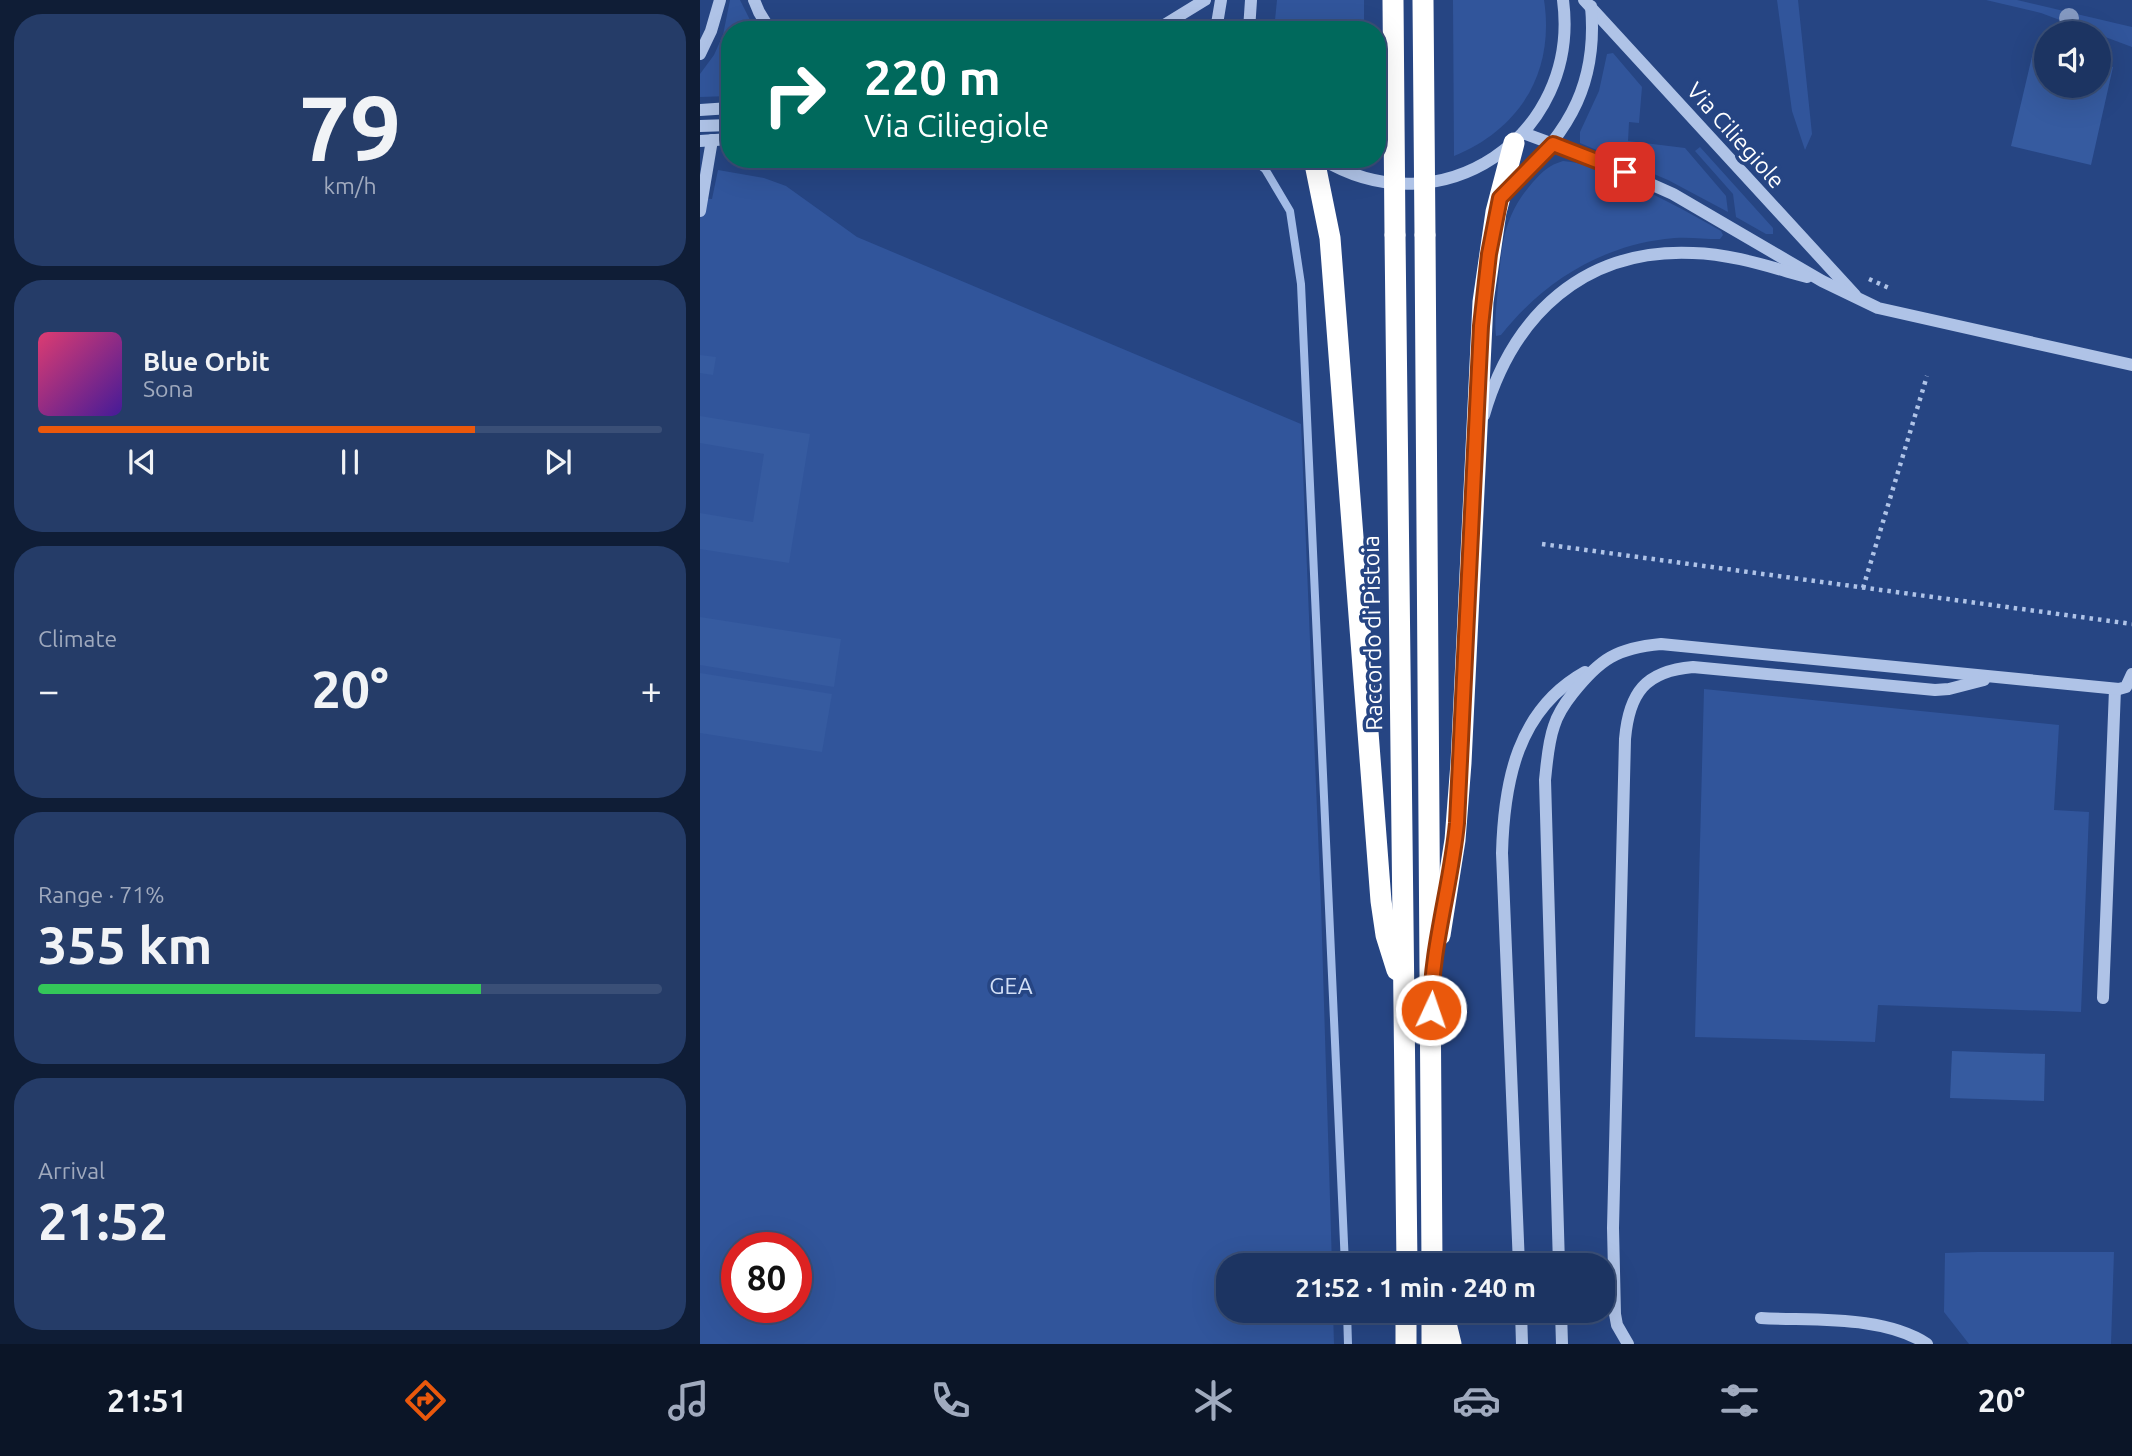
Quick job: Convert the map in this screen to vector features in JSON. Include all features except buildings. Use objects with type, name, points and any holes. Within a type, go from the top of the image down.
[{"type":"highway","name":"Raccordo di Pistoia","points":[[1393,0],[1407,1253]]},
{"type":"highway","points":[[1423,0],[1432,1253]]},
{"type":"highway","points":[[1431,985],[1451,874],[1457,823],[1483,302],[1500,198],[1518,138]]},
{"type":"highway","points":[[1316,168],[1330,238],[1383,922],[1388,946],[1403,986]]},
{"type":"highway","points":[[1406,1323],[1406,1344]]},
{"type":"highway","points":[[1432,1323],[1432,1344]]},
{"type":"highway","points":[[1446,1323],[1451,1344]]},
{"type":"street","points":[[700,54],[711,31],[720,0]]},
{"type":"street","points":[[754,0],[764,21]]},
{"type":"street","points":[[1171,21],[1205,0]]},
{"type":"street","points":[[1218,21],[1221,0]]},
{"type":"street","points":[[1250,21],[1251,0]]},
{"type":"street","points":[[1342,168],[1361,177],[1388,183],[1416,184],[1469,172],[1492,159],[1518,138],[1546,100],[1561,63],[1565,36],[1563,0]]},
{"type":"street","points":[[1500,198],[1553,144],[1576,107],[1587,75],[1592,41],[1589,2]]},
{"type":"street","name":"Via Ciliegiole","points":[[1589,2],[1858,298]]},
{"type":"street","points":[[700,110],[721,109]]},
{"type":"street","points":[[700,126],[721,125]]},
{"type":"street","name":"Via Ciliegiole","points":[[1518,138],[1553,144],[1673,194],[1822,281],[1890,311],[2132,365]]},
{"type":"street","points":[[700,211],[706,140]]},
{"type":"street","points":[[1477,439],[1496,378],[1520,333],[1563,292],[1596,271],[1637,257],[1694,253],[1733,257],[1822,281]]},
{"type":"street","points":[[1519,1253],[1502,853],[1507,791],[1512,766],[1521,741],[1534,720],[1560,689],[1615,654],[1639,646],[1661,644],[2115,689],[2126,687],[2132,674]]},
{"type":"street","points":[[1628,1344],[1617,1325],[1615,1314],[1613,1228],[1625,739],[1629,708],[1635,696],[1650,679],[1663,673],[1693,667],[1935,690],[1994,678]]},
{"type":"street","points":[[1559,1253],[1545,780],[1547,753],[1559,713],[1592,669]]},
{"type":"street","points":[[2103,998],[2115,689]]},
{"type":"street","points":[[1761,1318],[1874,1324],[1911,1334],[1927,1344]]},
{"type":"street","points":[[1521,1323],[1522,1344]]},
{"type":"street","points":[[1561,1323],[1562,1344]]},
{"type":"path","points":[[1862,275],[1897,291]]},
{"type":"path","points":[[1863,587],[1927,376]]},
{"type":"path","points":[[1542,544],[2132,624]]},
{"type":"green space","points":[[730,0],[740,0],[750,21],[726,21]]},
{"type":"green space","points":[[1277,0],[1364,0],[1364,21],[1275,21]]},
{"type":"green space","points":[[1453,0],[1544,0],[1546,26],[1544,51],[1538,74],[1528,95],[1514,114],[1497,130],[1454,156]]},
{"type":"green space","points":[[1777,0],[1798,0],[1812,134],[1805,150],[1792,111]]},
{"type":"green space","points":[[1986,0],[2017,0],[2106,21],[2062,21]]},
{"type":"green space","points":[[2111,22],[2132,27],[2132,47],[2111,39]]},
{"type":"green space","points":[[721,39],[721,96],[700,97],[700,74]]},
{"type":"green space","points":[[1613,53],[1642,87],[1639,123],[1629,122],[1628,141],[1685,148],[1726,196],[1728,212],[1668,180],[1580,143],[1580,132],[1599,91],[1607,54]]},
{"type":"green space","points":[[1700,147],[1773,228],[1773,234],[1766,234],[1736,217],[1733,194],[1695,151]]},
{"type":"green space","points":[[1563,161],[1587,166],[1639,188],[1707,223],[1723,235],[1720,239],[1679,238],[1641,243],[1595,259],[1554,284],[1517,316],[1501,335],[1496,336],[1501,257],[1510,219],[1515,207],[1536,178]]},
{"type":"green space","name":"GEA","points":[[718,170],[764,178],[786,186],[857,237],[1301,424],[1321,906],[1332,1253],[1216,1253],[1216,1323],[1333,1323],[1334,1344],[700,1344],[700,198],[712,199]]},
{"type":"green space","points":[[1704,689],[2059,725],[2054,810],[2089,812],[2081,1012],[1878,1005],[1875,1042],[1695,1037]]},
{"type":"green space","points":[[2114,1252],[2111,1344],[1969,1344],[1944,1312],[1945,1253]]},
{"type":"waterway","points":[[1264,168],[1290,211],[1301,284],[1344,1253]]},
{"type":"waterway","points":[[1347,1323],[1348,1344]]},
{"type":"route","points":[[1431,1010],[1431,985],[1451,874],[1457,823],[1481,326],[1496,212],[1500,198],[1553,144],[1625,172]]}]
